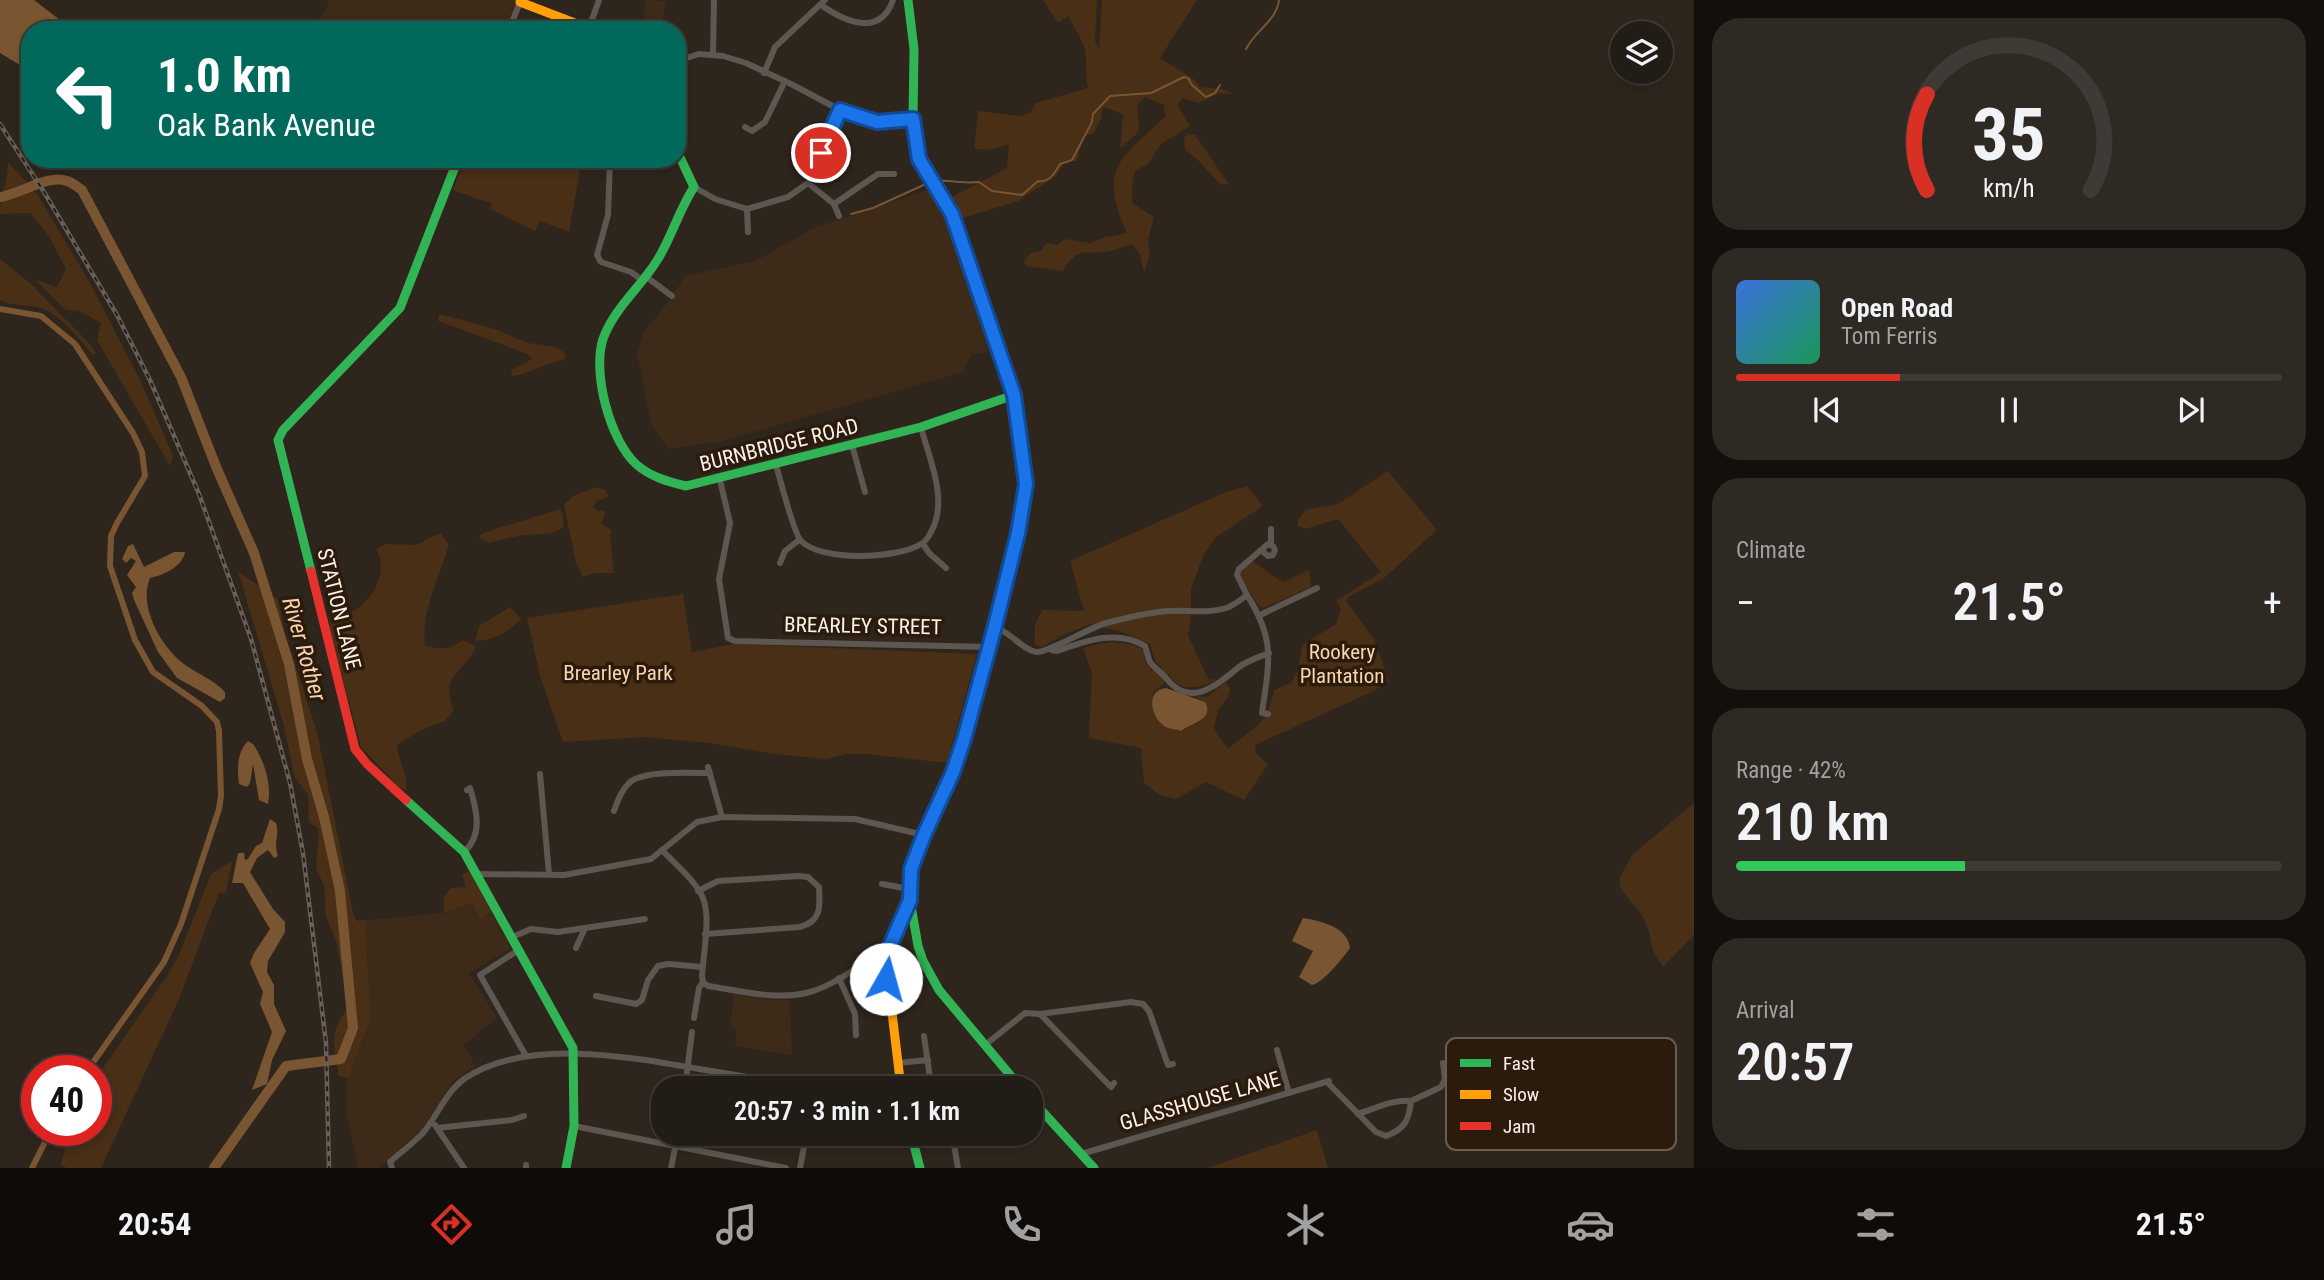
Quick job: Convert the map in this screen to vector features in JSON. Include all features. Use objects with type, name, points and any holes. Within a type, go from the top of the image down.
[{"type":"street","points":[[591,21],[599,0]]},
{"type":"street","points":[[713,55],[714,0]]},
{"type":"street","points":[[764,73],[775,47],[823,2],[849,22],[865,24],[881,17],[893,0]]},
{"type":"street","points":[[908,0],[914,49],[913,119],[919,159],[952,214],[1014,395],[1026,484],[1018,533],[995,626],[953,772],[911,869],[910,900],[923,961],[939,990],[1011,1076]]},
{"type":"street","points":[[512,21],[520,1],[570,21]]},
{"type":"street","points":[[686,58],[699,54],[713,55],[746,63],[840,110],[877,122],[913,119]]},
{"type":"street","points":[[745,127],[752,131],[761,127],[785,81]]},
{"type":"street","points":[[685,168],[694,187],[715,199],[747,209],[788,197],[808,183],[840,110]]},
{"type":"street","name":"STATION LANE","points":[[454,168],[400,308],[282,430],[278,440],[355,749],[367,764],[464,852],[574,1054]]},
{"type":"street","points":[[610,168],[608,215],[597,255],[601,262],[631,272],[672,296]]},
{"type":"street","points":[[834,204],[878,174],[894,174]]},
{"type":"street","points":[[808,183],[834,204],[839,216]]},
{"type":"street","name":"BURNBRIDGE ROAD","points":[[694,187],[680,206],[668,240],[610,323],[602,344],[600,364],[603,386],[621,447],[635,464],[663,481],[686,486],[720,480],[921,427],[1014,395]]},
{"type":"street","points":[[747,209],[748,232]]},
{"type":"street","points":[[776,465],[799,540],[814,550],[837,556],[894,552],[923,544],[932,531],[937,514],[939,495],[921,427]]},
{"type":"street","points":[[852,445],[865,492]]},
{"type":"street","name":"BREARLEY STREET","points":[[720,480],[730,523],[719,579],[728,638],[735,641],[989,647]]},
{"type":"street","points":[[1269,714],[1262,713],[1269,653],[1268,637],[1260,615],[1237,575],[1239,569],[1268,544],[1271,545],[1271,529]]},
{"type":"street","points":[[780,564],[785,551],[799,540]]},
{"type":"street","points":[[923,544],[946,568]]},
{"type":"street","points":[[1260,615],[1317,588]]},
{"type":"street","points":[[1049,650],[1093,626],[1168,611],[1203,611],[1229,607],[1247,595]]},
{"type":"street","points":[[995,626],[1008,632],[1024,647],[1037,652],[1057,650],[1094,639],[1123,637],[1145,646],[1150,661],[1171,684],[1177,689],[1191,692],[1205,692],[1229,677],[1241,665],[1269,653]]},
{"type":"street","points":[[614,811],[621,792],[632,780],[646,775],[709,770],[722,817]]},
{"type":"street","points":[[540,774],[548,874]]},
{"type":"street","points":[[464,852],[476,838],[477,826],[476,806],[470,789],[467,790]]},
{"type":"street","points":[[475,874],[564,875],[651,859],[696,822],[722,817],[855,819],[924,835]]},
{"type":"street","points":[[662,850],[703,898],[705,934],[702,967],[704,982],[708,986],[785,996],[813,991],[890,946]]},
{"type":"street","points":[[698,891],[718,881],[799,876],[808,877],[820,887],[820,909],[817,918],[810,925],[705,934]]},
{"type":"street","points":[[882,884],[909,889]]},
{"type":"street","points":[[900,1076],[886,962],[910,900]]},
{"type":"street","points":[[510,938],[531,929],[558,932],[645,919]]},
{"type":"street","points":[[576,948],[585,928]]},
{"type":"street","points":[[517,951],[480,975],[526,1056]]},
{"type":"street","points":[[596,996],[636,1004],[642,1000],[649,980],[658,966],[668,964],[702,967]]},
{"type":"street","points":[[839,978],[855,1014],[856,1035]]},
{"type":"street","points":[[694,1018],[699,988],[704,982]]},
{"type":"street","points":[[985,1045],[1025,1013],[1040,1014],[1131,1002],[1143,1004],[1149,1011],[1168,1065],[1173,1064]]},
{"type":"street","points":[[1040,1014],[1111,1087],[1114,1083]]},
{"type":"street","points":[[687,1076],[692,1032]]},
{"type":"street","points":[[924,1036],[930,1076]]},
{"type":"street","points":[[1277,1051],[1289,1093]]},
{"type":"street","points":[[566,1168],[574,1126],[574,1054]]},
{"type":"street","points":[[391,1165],[422,1133],[454,1088],[466,1078],[502,1062],[526,1056],[574,1054],[646,1059],[740,1076]]},
{"type":"street","points":[[898,1063],[928,1060]]},
{"type":"street","points":[[1411,1101],[1407,1122],[1397,1132],[1387,1136],[1376,1132],[1358,1114],[1395,1102],[1411,1101],[1441,1087],[1445,1079],[1443,1063]]},
{"type":"street","name":"GLASSHOUSE LANE","points":[[1081,1154],[1328,1082],[1358,1114]]},
{"type":"street","points":[[1043,1112],[1094,1168]]},
{"type":"street","points":[[437,1128],[512,1120],[524,1116]]},
{"type":"street","points":[[431,1121],[464,1168]]},
{"type":"street","points":[[574,1126],[651,1141]]},
{"type":"street","points":[[671,1168],[676,1146],[786,1168]]},
{"type":"street","points":[[800,1168],[804,1146]]},
{"type":"street","points":[[914,1146],[920,1168]]},
{"type":"street","points":[[955,1146],[958,1168]]},
{"type":"shaded area","points":[[0,0],[34,0],[60,20],[21,21],[21,66],[0,53]]},
{"type":"shaded area","points":[[330,0],[518,0],[510,21],[319,21]]},
{"type":"shaded area","points":[[646,0],[666,1],[662,21],[643,18]]},
{"type":"shaded area","points":[[930,189],[950,221],[989,351],[972,355],[963,372],[719,442],[668,449],[651,424],[637,352],[645,330],[685,276],[755,261],[814,228]]},
{"type":"shaded area","points":[[133,544],[144,567],[174,552],[185,552],[181,562],[172,569],[150,578],[147,589],[149,613],[160,637],[175,657],[225,692],[225,698],[220,702],[177,678],[158,652],[134,600],[132,593],[136,587],[127,575],[136,561],[131,558],[126,563],[122,559],[128,546]]},
{"type":"shaded area","points":[[1166,688],[1205,702],[1205,717],[1181,731],[1164,726],[1156,717],[1152,704],[1155,694]]},
{"type":"shaded area","points":[[248,741],[257,750],[264,765],[269,788],[268,804],[259,800],[253,764],[250,783],[247,787],[239,784],[239,761]]},
{"type":"shaded area","points":[[270,819],[277,827],[278,856],[274,858],[268,850],[257,858],[250,872],[273,909],[285,922],[285,932],[268,961],[267,972],[274,985],[274,1004],[286,1031],[272,1060],[267,1084],[252,1090],[272,1032],[260,1004],[263,992],[250,963],[270,929],[243,883],[232,883],[238,853],[244,853],[245,860],[248,859],[256,846],[262,843]]},
{"type":"shaded area","points":[[472,903],[481,919],[491,911],[511,948],[469,973],[497,1018],[464,1045],[476,1067],[454,1080],[422,1129],[379,1168],[358,1168],[347,1115],[346,1082],[371,1018],[365,920],[444,913]]},
{"type":"shaded area","points":[[1303,918],[1325,923],[1339,930],[1350,948],[1327,975],[1312,985],[1299,977],[1313,951],[1292,941]]},
{"type":"shaded area","points":[[734,995],[790,1000],[792,1055],[735,1046],[737,1028],[730,1027]]},
{"type":"green space","points":[[1043,0],[1097,0],[1095,41],[1099,48],[1102,0],[1197,0],[1160,58],[1195,80],[1200,87],[1222,89],[1234,94],[1220,93],[1198,103],[1183,98],[1177,104],[1190,126],[1161,144],[1148,164],[1135,171],[1132,203],[1154,217],[1148,240],[1150,255],[1144,273],[1140,254],[1131,244],[1107,251],[1080,253],[1072,258],[1063,271],[1026,266],[1024,262],[1030,253],[1041,251],[1046,243],[1057,245],[1065,239],[1090,243],[1127,233],[1114,193],[1118,166],[1136,143],[1165,117],[1164,105],[1145,97],[1137,105],[1139,130],[1120,149],[1123,114],[1103,107],[1094,133],[1083,136],[1077,161],[1066,160],[1056,176],[1018,201],[960,219],[952,197],[1007,168],[1009,144],[990,150],[974,149],[978,111],[1021,116],[1030,113],[1036,103],[1088,88],[1085,53],[1079,36],[1068,16],[1058,23]]},
{"type":"green space","points":[[1195,135],[1229,184],[1221,185],[1185,150],[1184,137]]},
{"type":"green space","points":[[8,162],[38,195],[91,285],[140,380],[171,451],[173,457],[170,466],[97,340],[101,323],[79,311],[66,310],[36,280],[57,287],[66,269],[49,236],[30,213],[0,214]]},
{"type":"green space","points":[[462,168],[580,168],[569,232],[540,221],[535,231],[490,209],[492,204],[453,190]]},
{"type":"green space","points":[[0,259],[30,283],[96,353],[92,355],[70,329],[50,312],[39,307],[0,300]]},
{"type":"green space","points":[[439,314],[495,329],[528,343],[556,347],[566,354],[564,360],[511,376],[512,370],[532,359],[528,354],[438,321]]},
{"type":"green space","name":"Rookery Plantation","points":[[1388,471],[1437,530],[1384,578],[1348,597],[1346,601],[1374,639],[1389,681],[1374,691],[1255,745],[1256,753],[1268,764],[1244,800],[1206,782],[1176,799],[1159,795],[1144,783],[1141,748],[1089,738],[1092,673],[1083,648],[1107,643],[1128,644],[1144,650],[1145,661],[1152,671],[1162,668],[1155,661],[1150,644],[1122,632],[1091,624],[1042,647],[1035,645],[1035,625],[1042,610],[1084,611],[1070,561],[1226,492],[1247,486],[1263,506],[1216,537],[1203,556],[1191,589],[1188,635],[1208,679],[1216,680],[1190,688],[1178,684],[1169,674],[1153,693],[1158,718],[1166,725],[1181,731],[1201,721],[1205,702],[1193,696],[1207,697],[1226,682],[1230,688],[1228,697],[1218,710],[1214,729],[1228,749],[1263,718],[1274,690],[1291,683],[1298,669],[1302,645],[1336,624],[1341,609],[1336,601],[1381,572],[1338,519],[1305,529],[1298,526],[1298,520],[1305,510],[1338,504]]},
{"type":"green space","points":[[596,487],[605,490],[609,497],[596,501],[593,507],[604,511],[601,524],[612,530],[610,535],[614,573],[594,573],[583,577],[576,563],[564,505],[573,496]]},
{"type":"green space","points":[[560,509],[563,527],[554,532],[489,543],[479,537],[483,533]]},
{"type":"green space","points":[[440,533],[449,544],[428,606],[425,645],[445,648],[463,640],[476,647],[451,681],[449,689],[454,710],[445,721],[421,730],[397,745],[406,779],[406,790],[399,787],[361,747],[329,627],[332,619],[361,606],[373,592],[381,566],[376,549],[385,544],[416,545]]},
{"type":"green space","points":[[1252,560],[1283,582],[1309,570],[1311,586],[1263,608],[1240,578],[1242,568]]},
{"type":"green space","points":[[238,571],[278,600],[285,635],[317,732],[354,917],[358,921],[365,920],[371,1018],[348,1078],[339,1076],[334,1041],[337,1025],[348,1009],[337,944],[326,916],[324,886],[316,868],[319,829],[309,822],[308,794],[295,778],[283,723]]},
{"type":"green space","name":"Brearley Park","points":[[683,594],[692,652],[733,644],[977,654],[947,763],[867,754],[846,754],[826,759],[645,737],[563,742],[540,676],[527,618]]},
{"type":"green space","points":[[510,607],[521,619],[517,624],[494,637],[475,641],[479,626]]},
{"type":"green space","points":[[1694,803],[1694,935],[1663,967],[1653,951],[1648,928],[1641,914],[1620,888],[1620,877],[1632,855]]},
{"type":"green space","points":[[232,861],[226,892],[219,893],[179,999],[112,1144],[112,1055],[179,955],[211,874]]},
{"type":"green space","points":[[470,871],[491,911],[481,920],[472,903],[444,913],[444,896],[451,888],[466,887],[462,874]]},
{"type":"green space","points":[[1317,1130],[1328,1168],[1207,1168]]},
{"type":"green space","points":[[64,1146],[111,1146],[101,1168],[67,1168],[61,1165]]},
{"type":"waterway","points":[[1246,49],[1270,20],[1279,0]]},
{"type":"waterway","points":[[937,181],[979,182],[992,191],[1022,195],[1038,181],[1051,177],[1060,164],[1072,160],[1092,122],[1093,114],[1110,96],[1151,93],[1184,77],[1206,97],[1215,93],[1220,85]]},
{"type":"waterway","name":"River Rother","points":[[0,197],[51,180],[69,182],[82,190],[181,377],[254,553],[289,664],[307,759],[324,817],[340,891],[353,1028],[341,1059],[286,1066],[214,1168]]},
{"type":"waterway","points":[[851,214],[873,208],[928,183]]},
{"type":"waterway","points":[[0,309],[41,316],[75,344],[133,433],[142,452],[145,476],[111,536],[110,566],[135,640],[153,672],[202,706],[217,722],[219,731],[219,809],[181,924],[164,962],[98,1055]]},
{"type":"waterway","points":[[32,1168],[43,1146]]},
{"type":"railway","points":[[0,124],[21,156]]},
{"type":"railway","points":[[28,168],[117,315],[150,380],[199,494],[251,639],[290,783],[303,853],[326,1043],[329,1168]]},
{"type":"traffic: fast","points":[[908,0],[914,49],[913,119],[919,159],[952,214],[1014,395],[1020,438]]},
{"type":"traffic: fast","points":[[311,571],[278,440],[283,430],[400,308],[454,168]]},
{"type":"traffic: fast","points":[[685,168],[694,187],[658,259],[608,328],[600,353],[602,387],[611,424],[627,454],[642,469],[686,486],[921,427],[1014,395]]},
{"type":"traffic: fast","points":[[986,658],[952,772],[911,869],[910,900],[918,946],[939,990],[1011,1076]]},
{"type":"traffic: fast","points":[[406,800],[464,852],[573,1048],[574,1126],[566,1168]]},
{"type":"traffic: fast","points":[[1043,1112],[1094,1168]]},
{"type":"traffic: fast","points":[[914,1146],[920,1168]]},
{"type":"traffic: slow","points":[[521,0],[520,2],[570,21]]},
{"type":"traffic: slow","points":[[986,658],[1018,533],[1026,484],[1020,438]]},
{"type":"traffic: slow","points":[[900,1076],[886,962],[902,913],[910,900]]},
{"type":"traffic: jam","points":[[311,571],[355,749],[367,764],[406,800]]},
{"type":"route","points":[[821,153],[840,110],[877,122],[913,119],[919,159],[952,214],[1014,395],[1021,430],[1026,484],[1018,533],[964,739],[953,772],[911,869],[910,900],[902,913],[890,946],[886,979]]}]
